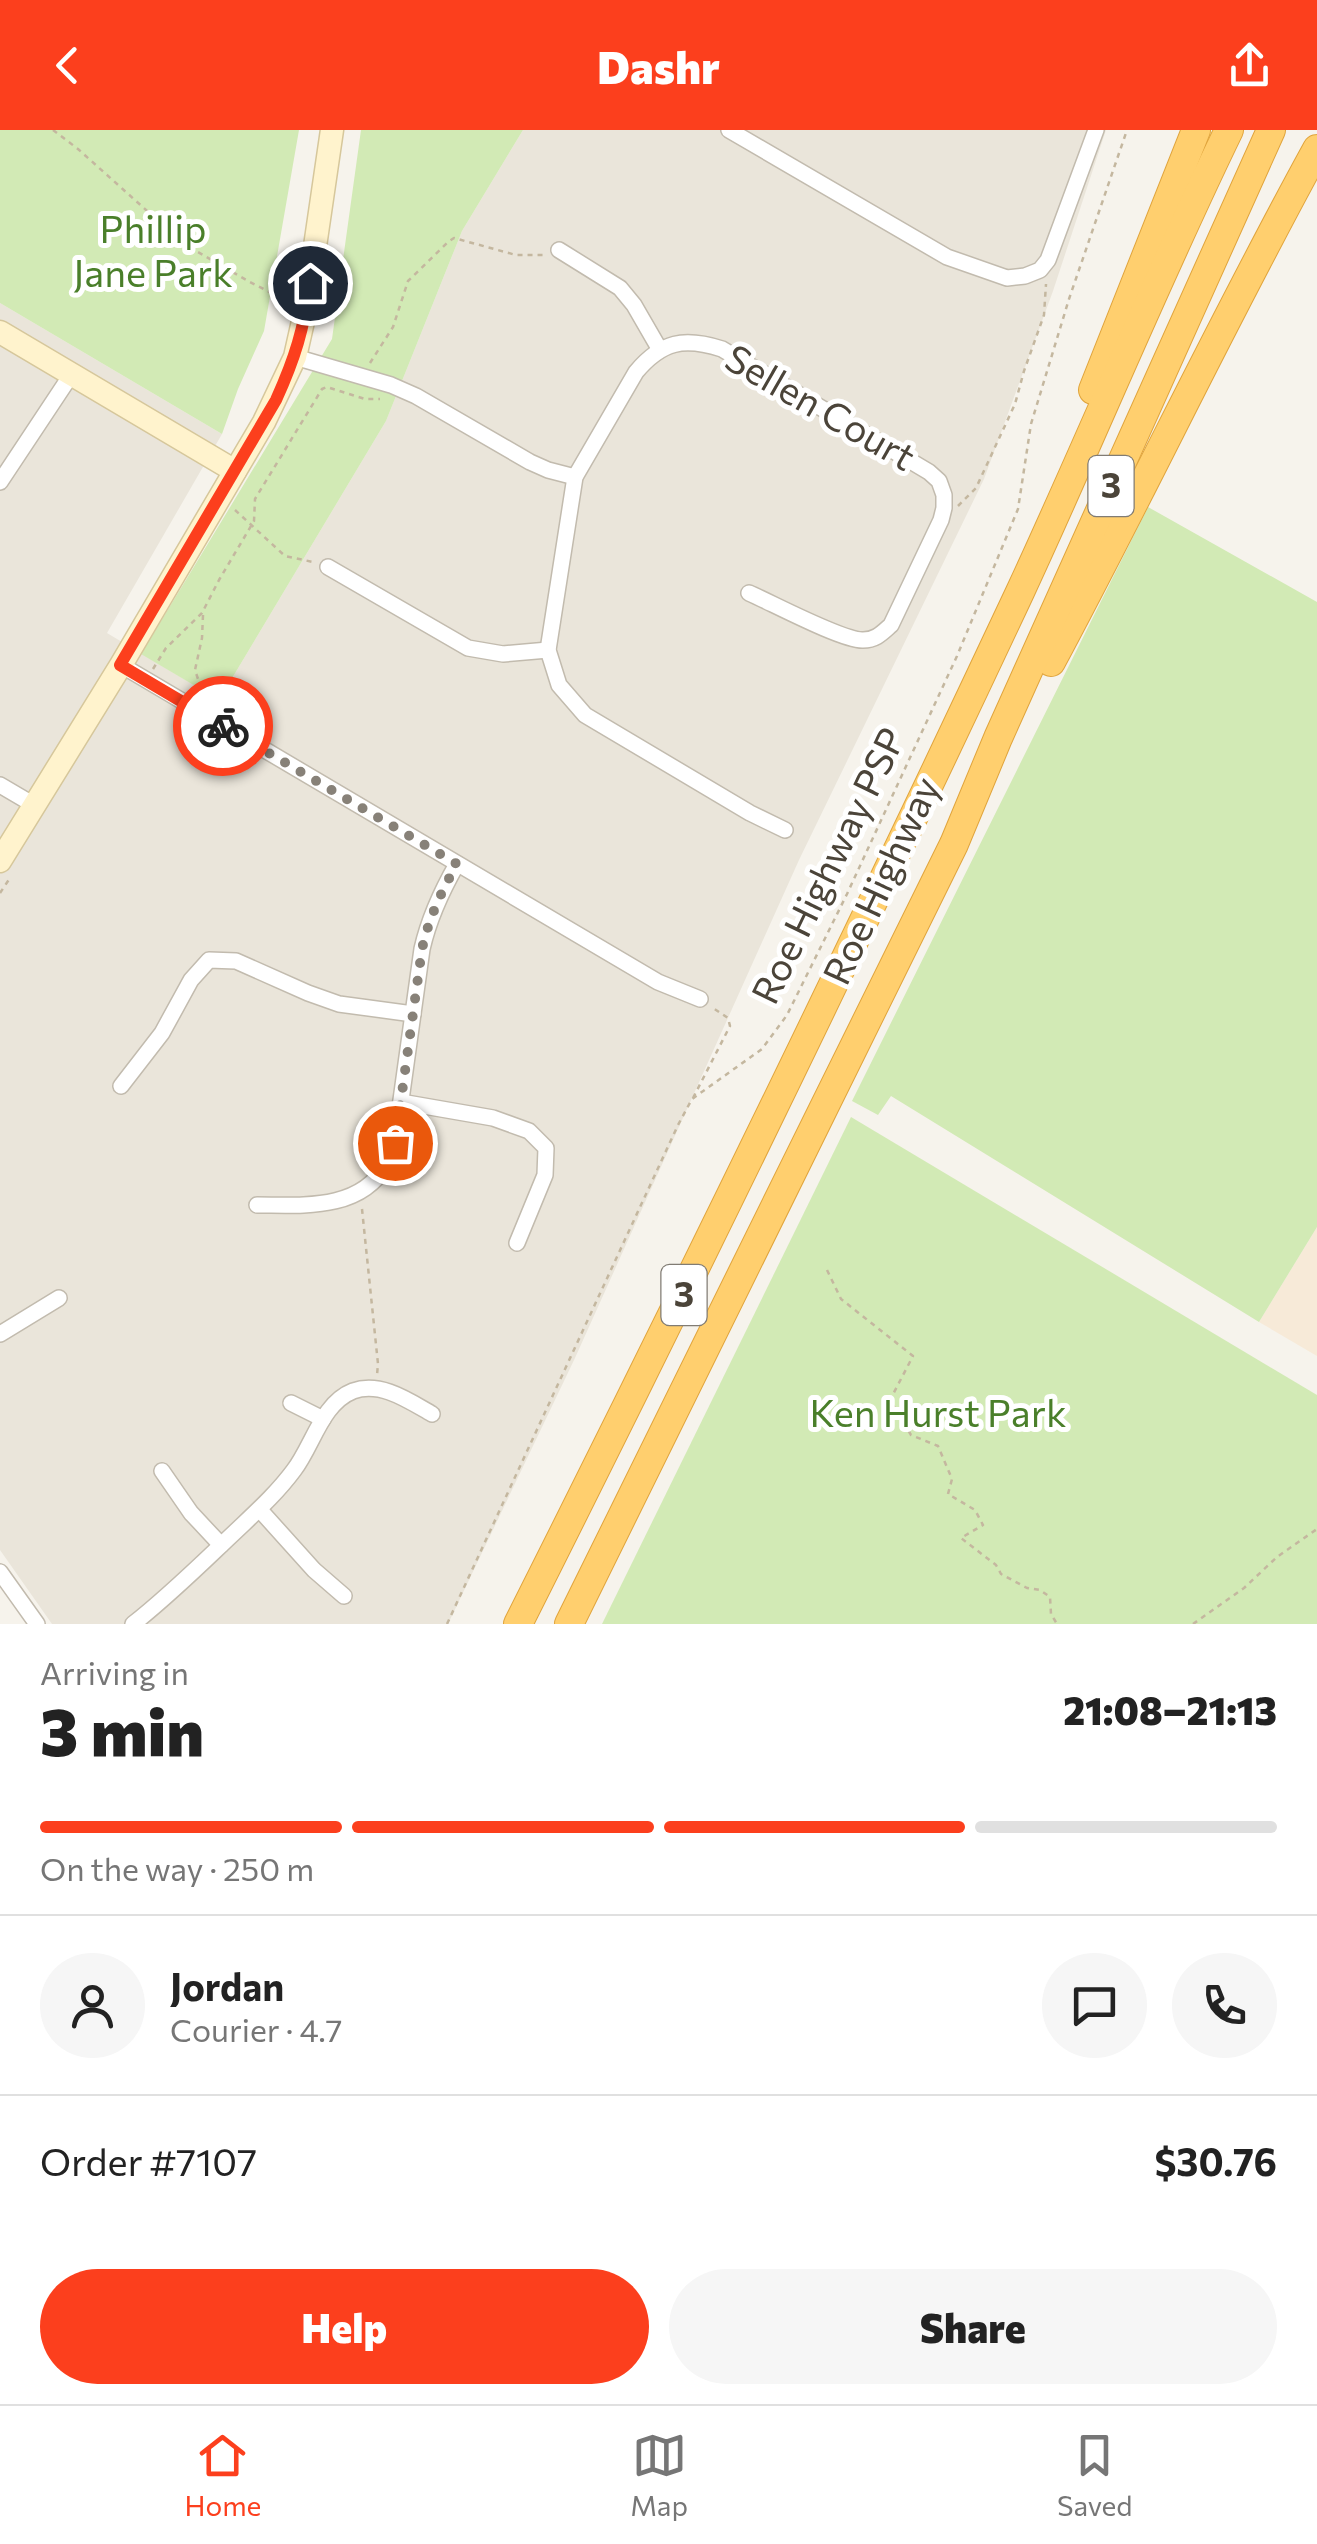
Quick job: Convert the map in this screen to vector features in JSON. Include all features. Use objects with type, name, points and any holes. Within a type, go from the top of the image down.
[{"type":"highway","points":[[1021,589],[1101,366],[1196,130]]},
{"type":"highway","name":"Roe Highway","points":[[518,1624],[678,1306],[1021,589],[1229,130]]},
{"type":"highway","name":"Roe Highway","points":[[569,1624],[954,844],[1271,130]]},
{"type":"highway","points":[[954,844],[1122,529],[1255,262],[1317,149]]},
{"type":"main road","points":[[0,861],[264,422],[295,356],[306,308],[332,130]]},
{"type":"main road","points":[[0,332],[226,486]]},
{"type":"main road","points":[[0,345],[68,380]]},
{"type":"street","points":[[729,130],[947,257],[1007,278],[1040,270],[1054,249],[1096,130]]},
{"type":"street","points":[[559,250],[620,288],[660,350],[636,372],[575,477],[548,650],[559,685],[584,715],[785,830]]},
{"type":"street","name":"Sellen Court","points":[[660,350],[677,343],[701,342],[722,349],[929,472],[944,494],[941,520],[891,625],[879,636],[862,640],[845,636],[750,593]]},
{"type":"street","points":[[295,356],[392,385],[530,462],[575,477]]},
{"type":"street","points":[[0,482],[68,380]]},
{"type":"street","points":[[328,567],[468,648],[504,654],[548,650]]},
{"type":"street","points":[[120,665],[658,982],[700,999]]},
{"type":"street","points":[[0,785],[34,804]]},
{"type":"street","points":[[257,1205],[319,1205],[355,1194],[386,1166],[395,1143],[402,1102],[422,949],[429,920],[457,864]]},
{"type":"street","points":[[121,1086],[162,1033],[191,980],[209,960],[236,962],[339,1004],[413,1014]]},
{"type":"street","points":[[402,1102],[494,1118],[529,1131],[546,1148],[545,1175],[516,1243]]},
{"type":"street","points":[[0,1334],[59,1298]]},
{"type":"street","points":[[132,1624],[161,1602],[278,1491],[338,1400],[355,1390],[376,1389],[401,1396],[432,1414]]},
{"type":"street","points":[[291,1403],[323,1419]]},
{"type":"street","points":[[162,1471],[191,1513],[221,1545]]},
{"type":"street","points":[[260,1510],[314,1570],[344,1596]]},
{"type":"street","points":[[0,1572],[37,1624]]},
{"type":"path","points":[[53,130],[184,244],[289,302]]},
{"type":"path","name":"Roe Highway PSP","points":[[447,1624],[678,1125],[692,1100],[762,1049],[787,1015],[957,656],[1018,510],[1031,424],[1128,130]]},
{"type":"path","points":[[370,364],[392,327],[408,281],[454,238],[529,256],[559,250]]},
{"type":"path","points":[[944,508],[954,510],[976,488],[1016,404],[1044,316],[1045,276],[1040,270]]},
{"type":"path","points":[[152,670],[166,648],[202,614],[252,524],[255,499],[322,389],[328,387],[376,400],[387,398],[392,385]]},
{"type":"path","points":[[226,486],[228,504],[285,556],[328,567]]},
{"type":"path","points":[[201,712],[204,699],[194,670],[202,638],[202,614]]},
{"type":"path","points":[[692,1100],[730,1026],[728,1018],[700,999]]},
{"type":"path","points":[[355,1194],[362,1208],[378,1364],[376,1389]]},
{"type":"path","points":[[827,1270],[840,1299],[913,1356],[890,1400],[912,1435],[938,1446],[952,1479],[948,1494],[975,1510],[984,1526],[961,1538],[1002,1574],[1050,1596],[1050,1614],[1057,1624]]},
{"type":"path","points":[[1193,1624],[1317,1529]]},
{"type":"shaded area","points":[[523,130],[1106,130],[1053,291],[984,479],[799,860],[575,1358],[448,1624],[52,1624],[0,1550],[0,303],[222,434],[107,633],[219,700],[386,421],[462,231]]},
{"type":"shaded area","points":[[1317,1227],[1317,1356],[1259,1322]]},
{"type":"green space","name":"Phillip Jane Park","points":[[0,130],[299,130],[264,331],[222,434],[0,303]]},
{"type":"green space","points":[[361,130],[523,130],[462,231],[386,421],[219,700],[141,654],[332,339]]},
{"type":"green space","points":[[1148,507],[1317,602],[1317,1227],[1259,1322],[891,1096],[878,1115],[852,1101]]},
{"type":"green space","name":"Ken Hurst Park","points":[[851,1117],[1317,1395],[1317,1624],[602,1624]]},
{"type":"way so far","points":[[223,726],[457,864],[429,920],[422,949],[395,1143]]},
{"type":"route","points":[[223,726],[120,665],[276,400],[303,330],[310,283]]}]
